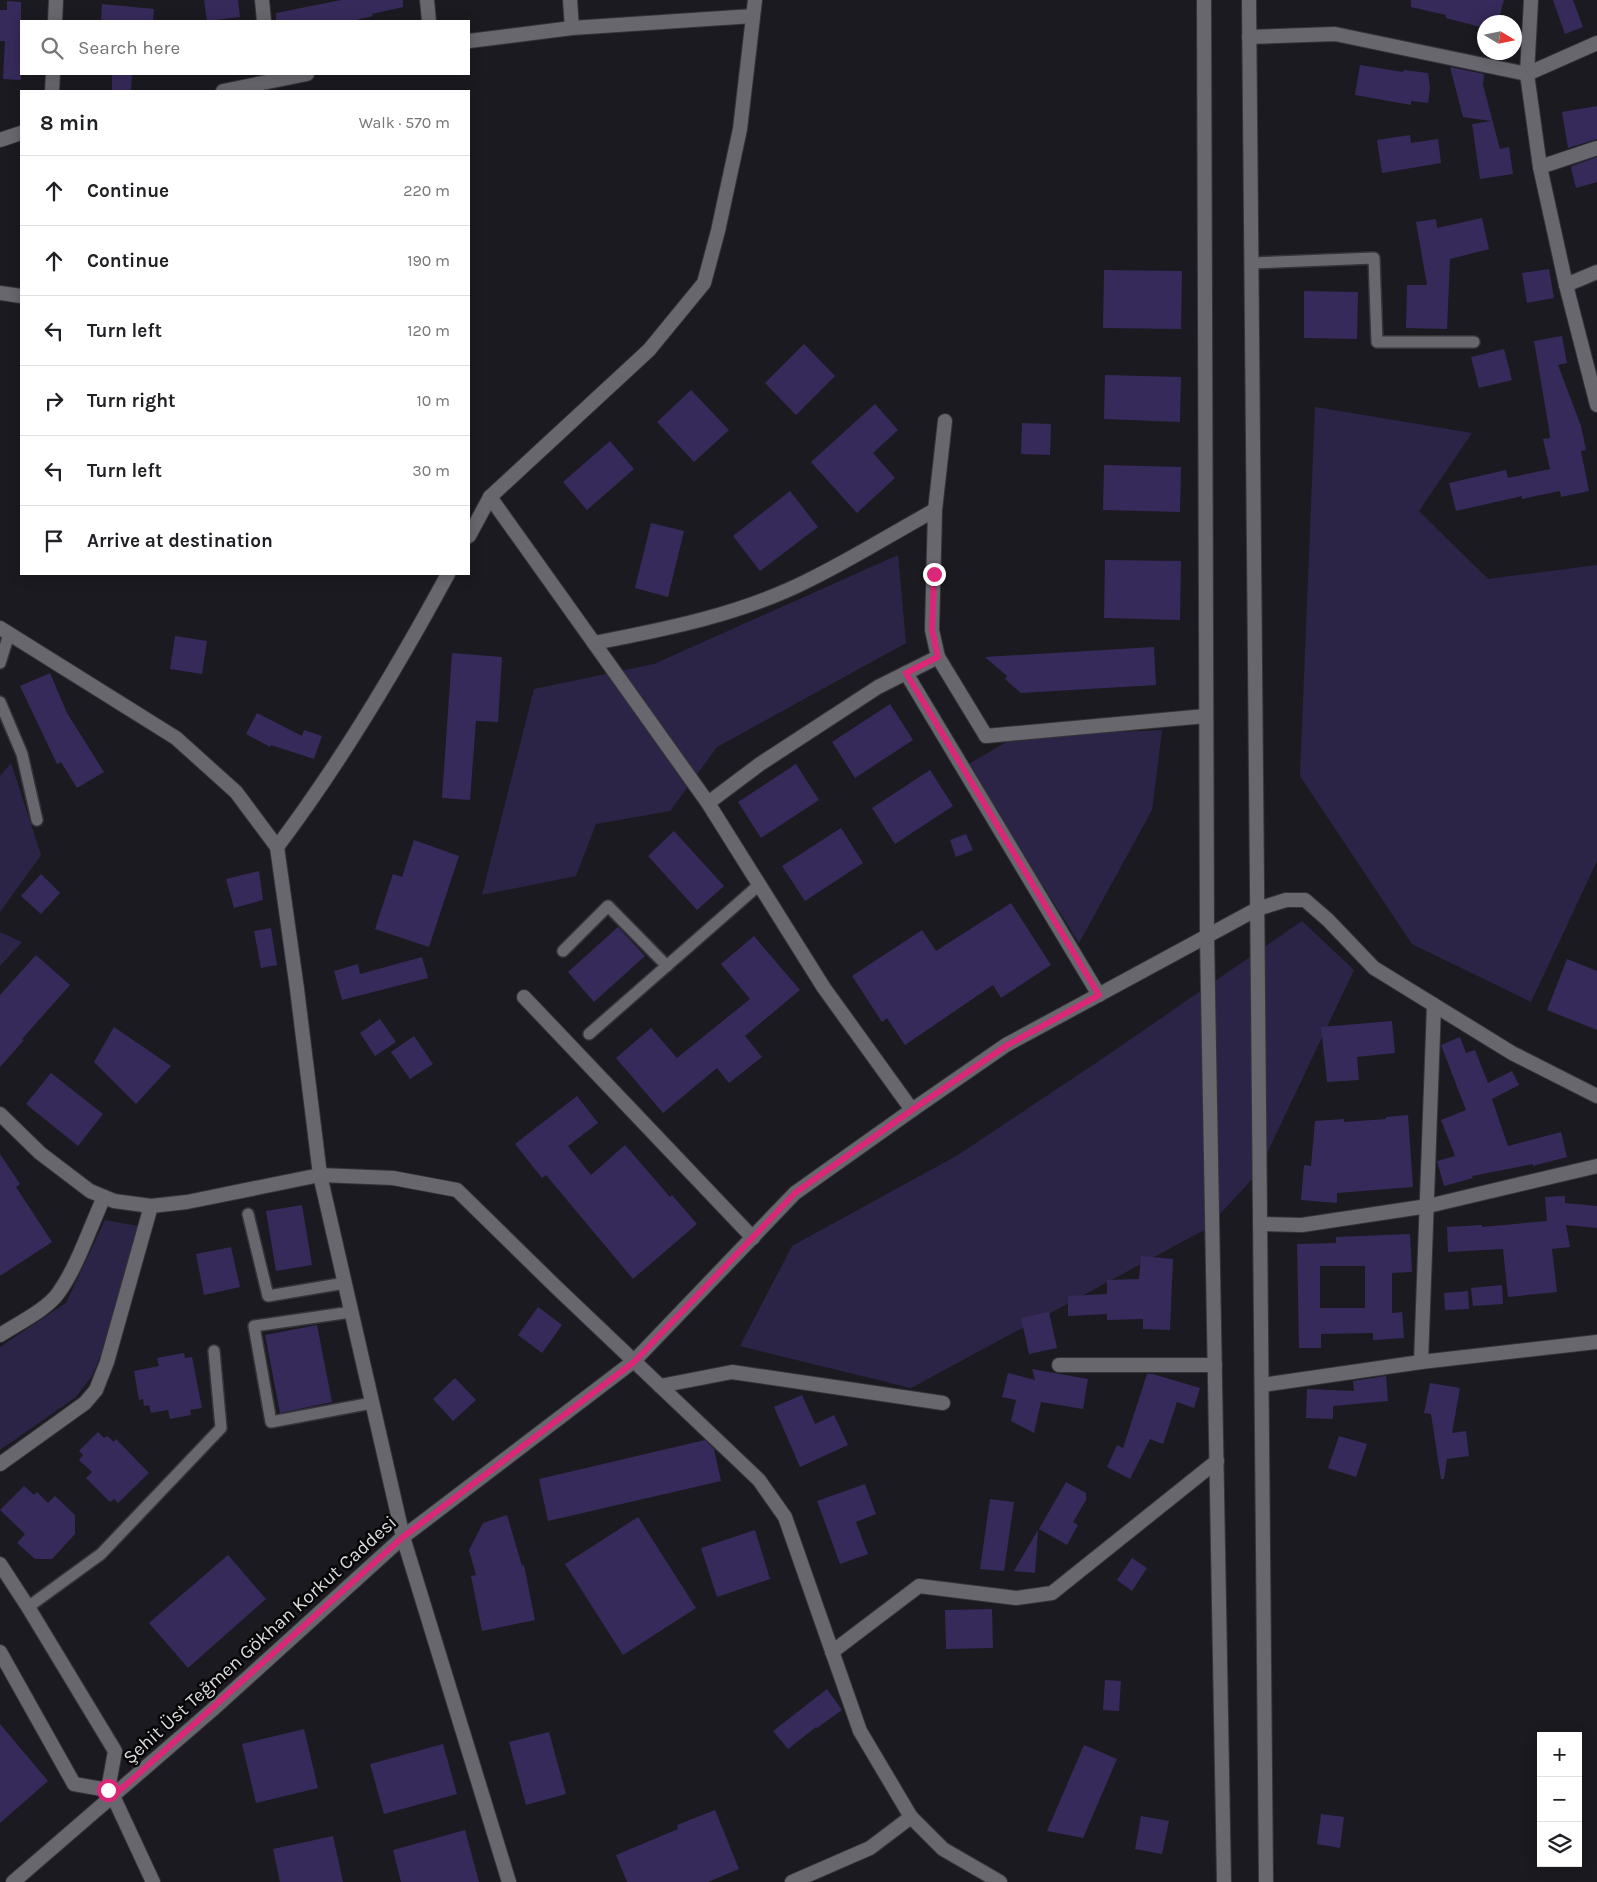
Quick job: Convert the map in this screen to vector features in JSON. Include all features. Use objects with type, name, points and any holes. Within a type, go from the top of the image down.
[{"type":"street","points":[[55,20],[56,0]]},
{"type":"street","points":[[262,0],[264,20]]},
{"type":"street","points":[[427,0],[429,20]]},
{"type":"street","points":[[570,0],[572,28]]},
{"type":"street","points":[[470,534],[490,497],[649,350],[704,283],[718,231],[740,129],[755,0]]},
{"type":"street","points":[[1204,0],[1207,936],[1224,1882]]},
{"type":"street","points":[[1249,0],[1266,1882]]},
{"type":"street","points":[[1532,0],[1526,74],[1540,168],[1566,285],[1597,405]]},
{"type":"street","points":[[470,41],[572,28],[753,16]]},
{"type":"street","points":[[1249,37],[1335,34],[1526,74],[1597,43]]},
{"type":"street","points":[[52,90],[53,75]]},
{"type":"street","points":[[227,90],[269,78],[298,75]]},
{"type":"street","points":[[0,140],[20,134]]},
{"type":"street","points":[[1540,168],[1597,148]]},
{"type":"street","points":[[1566,285],[1597,272]]},
{"type":"street","points":[[0,293],[20,296]]},
{"type":"street","points":[[945,421],[936,510],[932,630],[938,657],[986,736],[1206,716]]},
{"type":"street","points":[[490,497],[708,803],[824,988],[912,1110]]},
{"type":"street","points":[[594,643],[686,624],[770,597],[808,580],[936,510]]},
{"type":"street","points":[[277,847],[311,802],[401,659],[447,575]]},
{"type":"street","points":[[5,631],[176,738],[236,792],[277,847],[320,1176],[403,1537],[509,1882]]},
{"type":"street","points":[[708,803],[760,764],[878,687],[938,657]]},
{"type":"street","points":[[906,673],[1099,995]]},
{"type":"street","name":"Şehit Üst Teğmen Gökhan Korkut Caddesi","points":[[13,1882],[110,1793],[205,1716],[403,1537],[634,1362],[795,1193],[1006,1046],[1257,909],[1286,900],[1305,900],[1328,920],[1374,968],[1434,1005]]},
{"type":"street","points":[[524,997],[752,1238]]},
{"type":"street","points":[[1421,1362],[1434,1005],[1512,1053],[1597,1096]]},
{"type":"street","points":[[0,1114],[40,1154],[90,1191],[114,1201],[151,1206],[187,1202],[320,1176],[393,1178],[457,1190],[759,1480],[785,1517],[860,1731],[911,1817],[943,1849],[1000,1882]]},
{"type":"street","points":[[1260,1224],[1302,1225],[1428,1206],[1597,1166]]},
{"type":"street","points":[[0,1335],[48,1303],[59,1292],[104,1197]]},
{"type":"street","points":[[0,1464],[85,1403],[96,1390],[107,1362],[151,1206]]},
{"type":"street","points":[[1262,1385],[1421,1362],[1597,1342]]},
{"type":"street","points":[[1059,1365],[1215,1365]]},
{"type":"street","points":[[660,1386],[732,1372],[943,1403]]},
{"type":"street","points":[[832,1652],[919,1586],[1016,1598],[1052,1593],[1217,1461]]},
{"type":"street","points":[[0,1564],[115,1751],[110,1793],[153,1882]]},
{"type":"street","points":[[0,1652],[74,1784],[110,1793]]},
{"type":"street","points":[[792,1882],[870,1848],[911,1817]]},
{"type":"lane","points":[[1251,262],[1374,258],[1377,342],[1474,342]]},
{"type":"lane","points":[[0,662],[5,631]]},
{"type":"lane","points":[[0,702],[22,754],[37,820]]},
{"type":"lane","points":[[589,1034],[760,884]]},
{"type":"lane","points":[[563,951],[608,906],[667,966]]},
{"type":"lane","points":[[248,1214],[268,1296],[345,1283]]},
{"type":"lane","points":[[351,1312],[254,1326],[270,1422],[372,1403]]},
{"type":"lane","points":[[28,1607],[101,1554],[221,1428],[214,1350]]},
{"type":"shaded area","points":[[1315,407],[1472,433],[1419,511],[1488,579],[1597,565],[1597,861],[1531,1002],[1412,944],[1300,776]]},
{"type":"shaded area","points":[[898,555],[906,643],[717,747],[670,811],[596,824],[576,876],[482,895],[534,689],[654,664]]},
{"type":"shaded area","points":[[1162,730],[1152,810],[1079,943],[967,765],[1017,736]]},
{"type":"shaded area","points":[[11,763],[41,855],[0,912],[0,776]]},
{"type":"shaded area","points":[[1302,921],[1354,970],[1257,1174],[1206,1229],[911,1388],[740,1346],[792,1246],[958,1155],[1102,1059]]},
{"type":"shaded area","points":[[0,932],[22,942],[0,966]]},
{"type":"shaded area","points":[[105,1220],[138,1226],[104,1347],[92,1376],[76,1397],[0,1450],[0,1347],[66,1303]]},
{"type":"building","points":[[204,0],[238,0],[240,17],[207,20]]},
{"type":"building","points":[[341,0],[403,0],[403,7],[372,14],[373,16],[356,20],[276,20],[276,13]]},
{"type":"building","points":[[1411,0],[1504,0],[1500,15],[1477,15],[1477,26],[1446,18],[1446,15],[1411,7]]},
{"type":"building","points":[[1553,0],[1573,0],[1583,27],[1565,34]]},
{"type":"building","points":[[7,1],[21,2],[21,80],[3,79],[5,41],[0,41],[0,10],[7,10]]},
{"type":"building","points":[[102,4],[154,9],[153,20],[101,20]]},
{"type":"building","points":[[1360,65],[1403,72],[1404,70],[1428,73],[1430,88],[1428,103],[1411,101],[1411,105],[1355,95]]},
{"type":"building","points":[[1450,67],[1484,74],[1483,85],[1500,149],[1509,147],[1513,174],[1480,179],[1472,124],[1491,121],[1463,117]]},
{"type":"building","points":[[112,75],[132,75],[131,90],[112,90]]},
{"type":"building","points":[[1597,106],[1597,139],[1568,148],[1562,112]]},
{"type":"building","points":[[1410,135],[1411,143],[1438,139],[1441,163],[1382,173],[1377,140]]},
{"type":"building","points":[[1597,157],[1597,182],[1576,188],[1572,166]]},
{"type":"building","points":[[1482,218],[1489,249],[1450,259],[1447,329],[1406,328],[1407,285],[1427,285],[1416,222],[1436,219],[1437,228]]},
{"type":"building","points":[[1549,269],[1554,298],[1527,303],[1522,273]]},
{"type":"building","points":[[1104,270],[1182,271],[1181,329],[1103,328]]},
{"type":"building","points":[[1304,291],[1358,292],[1357,339],[1304,338]]},
{"type":"building","points":[[1562,336],[1567,363],[1558,365],[1581,426],[1586,450],[1581,451],[1589,491],[1561,497],[1560,491],[1522,499],[1522,496],[1456,511],[1449,483],[1506,470],[1508,478],[1550,469],[1543,439],[1550,438],[1549,429],[1534,341]]},
{"type":"building","points":[[804,344],[835,376],[796,415],[765,383]]},
{"type":"building","points":[[1504,349],[1512,380],[1479,388],[1471,357]]},
{"type":"building","points":[[1105,375],[1181,377],[1180,422],[1104,419]]},
{"type":"building","points":[[691,390],[729,430],[694,462],[657,422]]},
{"type":"building","points":[[875,404],[898,430],[873,453],[895,478],[857,513],[811,462]]},
{"type":"building","points":[[1022,423],[1051,424],[1050,455],[1021,454]]},
{"type":"building","points":[[610,441],[634,469],[587,510],[563,482]]},
{"type":"building","points":[[1104,465],[1181,467],[1180,512],[1103,510]]},
{"type":"building","points":[[790,491],[818,527],[760,571],[733,536]]},
{"type":"building","points":[[651,523],[684,531],[668,597],[635,588]]},
{"type":"building","points":[[1105,560],[1181,561],[1180,620],[1104,618]]},
{"type":"building","points":[[175,636],[207,641],[202,674],[170,669]]},
{"type":"building","points":[[1154,647],[1156,685],[1021,693],[1005,679],[1007,676],[985,657]]},
{"type":"building","points":[[452,653],[502,657],[498,722],[476,721],[470,800],[442,798]]},
{"type":"building","points":[[50,673],[67,713],[104,772],[77,788],[61,762],[57,764],[20,686]]},
{"type":"building","points":[[890,704],[913,740],[855,778],[832,742]]},
{"type":"building","points":[[257,713],[302,736],[304,730],[322,736],[314,759],[271,745],[270,747],[246,734]]},
{"type":"building","points":[[796,764],[819,800],[761,838],[738,802]]},
{"type":"building","points":[[930,770],[953,806],[895,844],[872,808]]},
{"type":"building","points":[[841,828],[863,863],[805,901],[782,866]]},
{"type":"building","points":[[674,831],[724,886],[697,910],[648,856]]},
{"type":"building","points":[[966,834],[973,850],[956,857],[950,840]]},
{"type":"building","points":[[414,840],[459,856],[429,947],[375,929],[393,874],[402,877]]},
{"type":"building","points":[[259,871],[263,900],[234,908],[226,879]]},
{"type":"building","points":[[41,874],[60,893],[41,914],[21,896]]},
{"type":"building","points":[[1011,903],[1051,965],[1001,998],[993,985],[905,1045],[887,1018],[882,1022],[852,976],[922,930],[936,951]]},
{"type":"building","points":[[618,927],[645,956],[594,1002],[568,972]]},
{"type":"building","points":[[271,928],[277,965],[261,968],[254,931]]},
{"type":"building","points":[[754,936],[800,990],[745,1036],[762,1057],[729,1083],[717,1068],[663,1113],[616,1058],[651,1028],[677,1058],[750,999],[721,964]]},
{"type":"building","points":[[36,955],[70,985],[0,1067],[0,995]]},
{"type":"building","points":[[422,957],[428,978],[342,1000],[334,971],[358,964],[360,974]]},
{"type":"building","points":[[1567,959],[1597,971],[1597,1030],[1547,1010]]},
{"type":"building","points":[[380,1019],[396,1042],[375,1056],[360,1033]]},
{"type":"building","points":[[1392,1021],[1395,1053],[1357,1057],[1359,1080],[1327,1082],[1321,1027]]},
{"type":"building","points":[[114,1027],[171,1066],[136,1104],[94,1062]]},
{"type":"building","points":[[414,1036],[433,1064],[410,1079],[391,1052]]},
{"type":"building","points":[[1460,1037],[1466,1053],[1475,1050],[1488,1083],[1512,1071],[1519,1085],[1492,1099],[1508,1146],[1561,1132],[1567,1157],[1533,1166],[1533,1164],[1472,1176],[1473,1178],[1444,1186],[1437,1161],[1455,1156],[1441,1120],[1466,1110],[1441,1045]]},
{"type":"building","points":[[51,1073],[103,1114],[78,1146],[26,1104]]},
{"type":"building","points":[[577,1096],[598,1123],[568,1146],[591,1175],[625,1145],[670,1197],[672,1195],[697,1224],[633,1279],[546,1175],[542,1178],[515,1144]]},
{"type":"building","points":[[1408,1115],[1413,1187],[1337,1193],[1337,1203],[1301,1200],[1304,1165],[1311,1166],[1315,1121],[1344,1119],[1344,1122],[1386,1119],[1386,1117]]},
{"type":"building","points":[[0,1154],[20,1184],[16,1187],[52,1242],[0,1276]]},
{"type":"building","points":[[1565,1196],[1565,1203],[1597,1206],[1597,1228],[1566,1225],[1570,1247],[1552,1249],[1557,1292],[1508,1297],[1503,1249],[1448,1252],[1447,1227],[1482,1225],[1482,1227],[1547,1221],[1545,1197]]},
{"type":"building","points":[[302,1205],[312,1265],[276,1271],[266,1211]]},
{"type":"building","points":[[1410,1234],[1412,1272],[1392,1273],[1392,1313],[1402,1312],[1404,1338],[1373,1340],[1373,1333],[1321,1334],[1321,1348],[1299,1348],[1297,1244],[1336,1243],[1336,1237]],"holes":[[[1320,1266],[1365,1266],[1365,1308],[1320,1308]]]},
{"type":"building","points":[[231,1247],[240,1287],[204,1295],[196,1254]]},
{"type":"building","points":[[1141,1256],[1173,1259],[1170,1330],[1143,1329],[1143,1319],[1107,1320],[1107,1314],[1068,1316],[1068,1296],[1107,1294],[1107,1280],[1139,1279]]},
{"type":"building","points":[[1502,1285],[1503,1304],[1473,1306],[1471,1288]]},
{"type":"building","points":[[1468,1291],[1469,1309],[1445,1310],[1444,1293]]},
{"type":"building","points":[[538,1307],[562,1325],[542,1353],[518,1335]]},
{"type":"building","points":[[1049,1312],[1057,1348],[1029,1354],[1021,1318]]},
{"type":"building","points":[[317,1325],[332,1402],[280,1413],[265,1335]]},
{"type":"building","points":[[184,1353],[185,1358],[192,1357],[202,1408],[190,1410],[191,1415],[170,1419],[168,1410],[151,1413],[149,1405],[144,1406],[143,1399],[139,1400],[134,1371],[159,1366],[157,1358]]},
{"type":"building","points":[[1032,1369],[1088,1379],[1083,1409],[1041,1402],[1034,1433],[1011,1421],[1016,1400],[1002,1397],[1008,1373],[1035,1380]]},
{"type":"building","points":[[1147,1374],[1153,1374],[1200,1388],[1194,1408],[1177,1402],[1163,1444],[1150,1439],[1130,1479],[1107,1467],[1117,1445],[1123,1448]]},
{"type":"building","points":[[1386,1376],[1388,1401],[1333,1406],[1333,1419],[1306,1418],[1307,1389],[1354,1391],[1353,1381]]},
{"type":"building","points":[[455,1378],[476,1400],[453,1421],[433,1399]]},
{"type":"building","points":[[1430,1383],[1460,1388],[1452,1433],[1466,1431],[1469,1456],[1447,1459],[1444,1479],[1441,1479],[1431,1414],[1424,1413]]},
{"type":"building","points":[[802,1395],[815,1424],[834,1415],[848,1445],[800,1467],[774,1407]]},
{"type":"building","points":[[98,1432],[104,1438],[107,1436],[114,1442],[116,1439],[149,1473],[118,1503],[114,1499],[110,1502],[86,1478],[92,1472],[79,1460],[83,1455],[79,1451]]},
{"type":"building","points":[[1339,1436],[1367,1444],[1356,1477],[1328,1468]]},
{"type":"building","points":[[705,1440],[714,1449],[721,1481],[548,1521],[539,1479]]},
{"type":"building","points":[[1066,1482],[1086,1493],[1086,1500],[1073,1522],[1078,1525],[1067,1545],[1039,1529]]},
{"type":"building","points":[[865,1484],[876,1514],[856,1522],[868,1554],[840,1564],[817,1501]]},
{"type":"building","points":[[24,1486],[34,1495],[37,1492],[48,1503],[55,1496],[75,1515],[75,1534],[52,1559],[35,1559],[17,1543],[25,1534],[0,1510]]},
{"type":"building","points":[[990,1499],[1014,1502],[1004,1571],[980,1569]]},
{"type":"building","points":[[507,1515],[522,1566],[524,1565],[535,1620],[482,1631],[471,1576],[476,1575],[469,1550],[483,1523]]},
{"type":"building","points":[[638,1517],[696,1608],[623,1655],[565,1564]]},
{"type":"building","points":[[755,1530],[770,1579],[717,1597],[701,1548]]},
{"type":"building","points":[[1038,1530],[1035,1573],[1014,1571]]},
{"type":"building","points":[[228,1555],[266,1599],[188,1668],[149,1623]]},
{"type":"building","points":[[1132,1558],[1147,1568],[1132,1591],[1117,1580]]},
{"type":"building","points":[[992,1609],[993,1648],[946,1649],[945,1610]]},
{"type":"building","points":[[1105,1680],[1121,1681],[1119,1711],[1103,1710]]},
{"type":"building","points":[[827,1689],[842,1710],[788,1749],[773,1731]]},
{"type":"building","points":[[0,1724],[48,1781],[0,1823]]},
{"type":"building","points":[[304,1729],[318,1788],[256,1803],[242,1744]]},
{"type":"building","points":[[549,1732],[566,1794],[526,1805],[509,1742]]},
{"type":"building","points":[[443,1744],[457,1794],[384,1814],[370,1764]]},
{"type":"building","points":[[1084,1745],[1117,1759],[1083,1838],[1047,1831]]},
{"type":"building","points":[[715,1810],[739,1869],[708,1882],[627,1882],[616,1855],[678,1829],[677,1825]]},
{"type":"building","points":[[1321,1814],[1344,1817],[1340,1848],[1317,1844]]},
{"type":"building","points":[[1141,1816],[1169,1821],[1162,1854],[1135,1849]]},
{"type":"building","points":[[465,1830],[479,1882],[401,1882],[393,1850]]},
{"type":"building","points":[[333,1836],[343,1882],[280,1882],[273,1849]]},
{"type":"route","points":[[108,1790],[113,1796],[212,1710],[403,1537],[634,1362],[795,1193],[1006,1046],[1099,995],[906,673],[938,657],[932,630],[934,574]]}]
